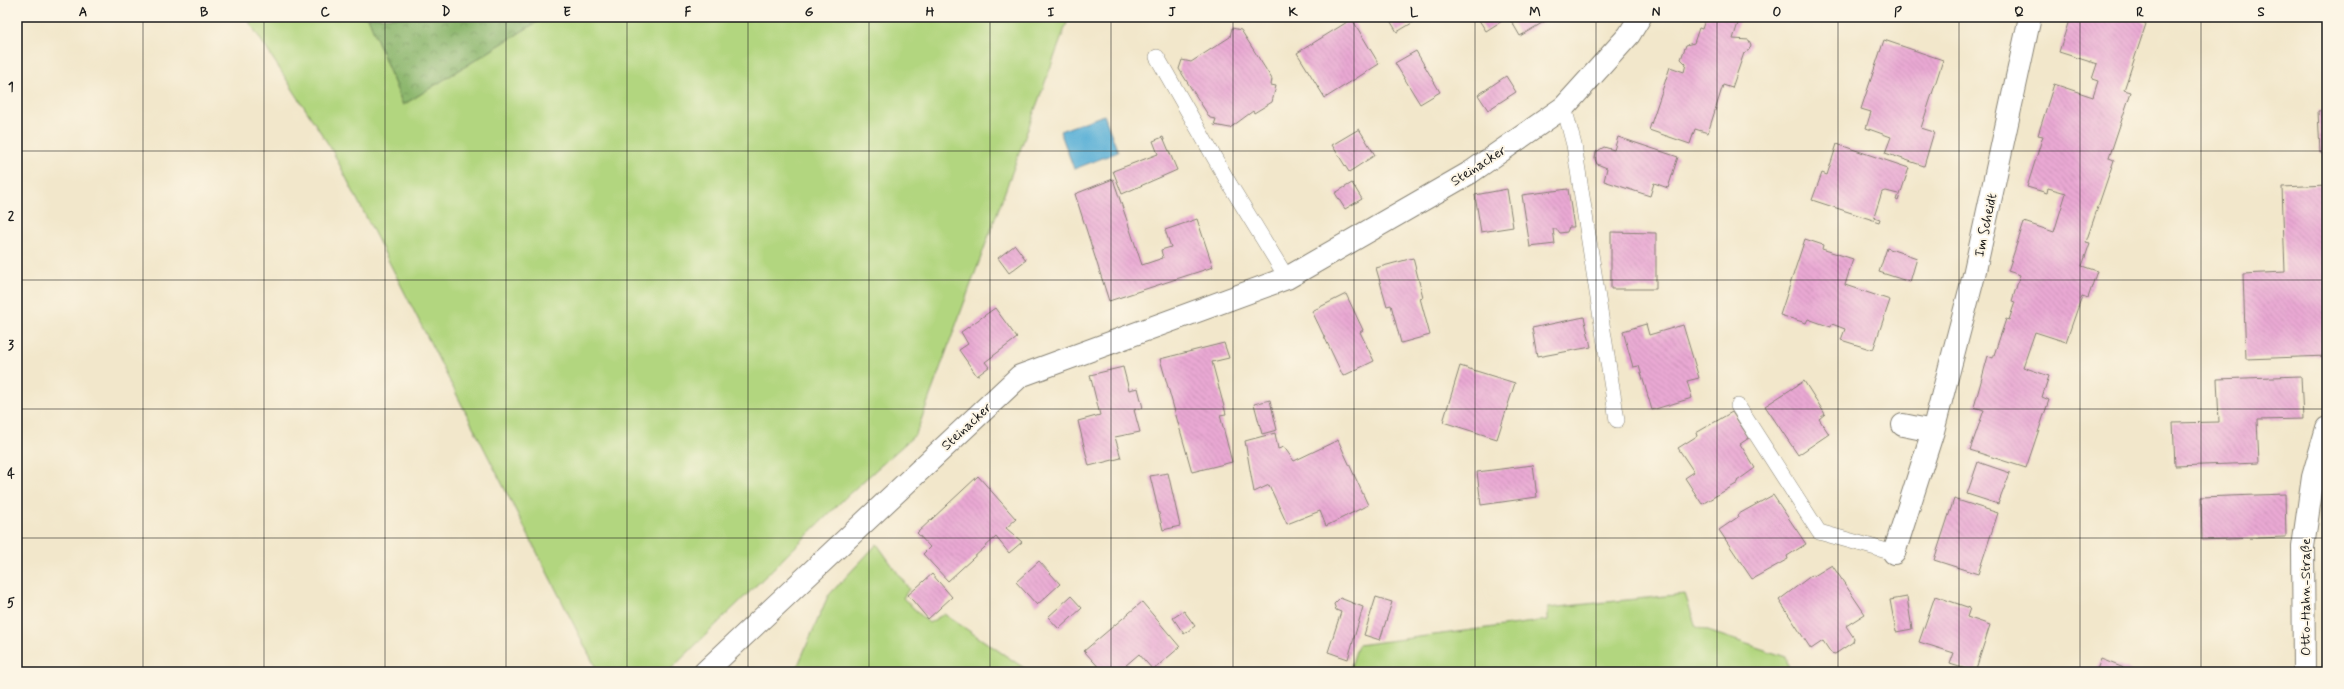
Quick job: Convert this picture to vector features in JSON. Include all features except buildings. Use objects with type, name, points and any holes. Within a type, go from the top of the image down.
[{"type":"street","name":"Steinacker","points":[[705,672],[1020,376],[1287,278],[1471,172],[1564,107],[1629,35],[1640,17]]},
{"type":"street","name":"Im Scheidt","points":[[1894,553],[1933,431],[1974,275],[2030,17]]},
{"type":"street","points":[[1903,425],[1933,431]]},
{"type":"street","name":"Otto-Hahn-Straße","points":[[2304,672],[2303,547],[2313,477],[2327,428]]},
{"type":"lane","points":[[1157,57],[1230,185],[1287,278]]},
{"type":"lane","points":[[1564,107],[1574,145],[1617,420]]},
{"type":"lane","points":[[1738,406],[1819,532],[1894,553]]},
{"type":"green space","points":[[246,17],[368,17],[403,105],[545,17],[1069,17],[916,434],[849,494],[668,672],[598,672],[332,150]]},
{"type":"green space","points":[[368,17],[545,17],[403,105]]},
{"type":"green space","points":[[877,544],[909,589],[903,598],[929,623],[944,614],[1030,672],[795,672],[828,596]]},
{"type":"green space","points":[[1685,594],[1696,627],[1786,657],[1790,672],[1349,672],[1358,645],[1548,620],[1548,608]]},
{"type":"water","points":[[1104,115],[1118,152],[1074,169],[1060,131]]}]
